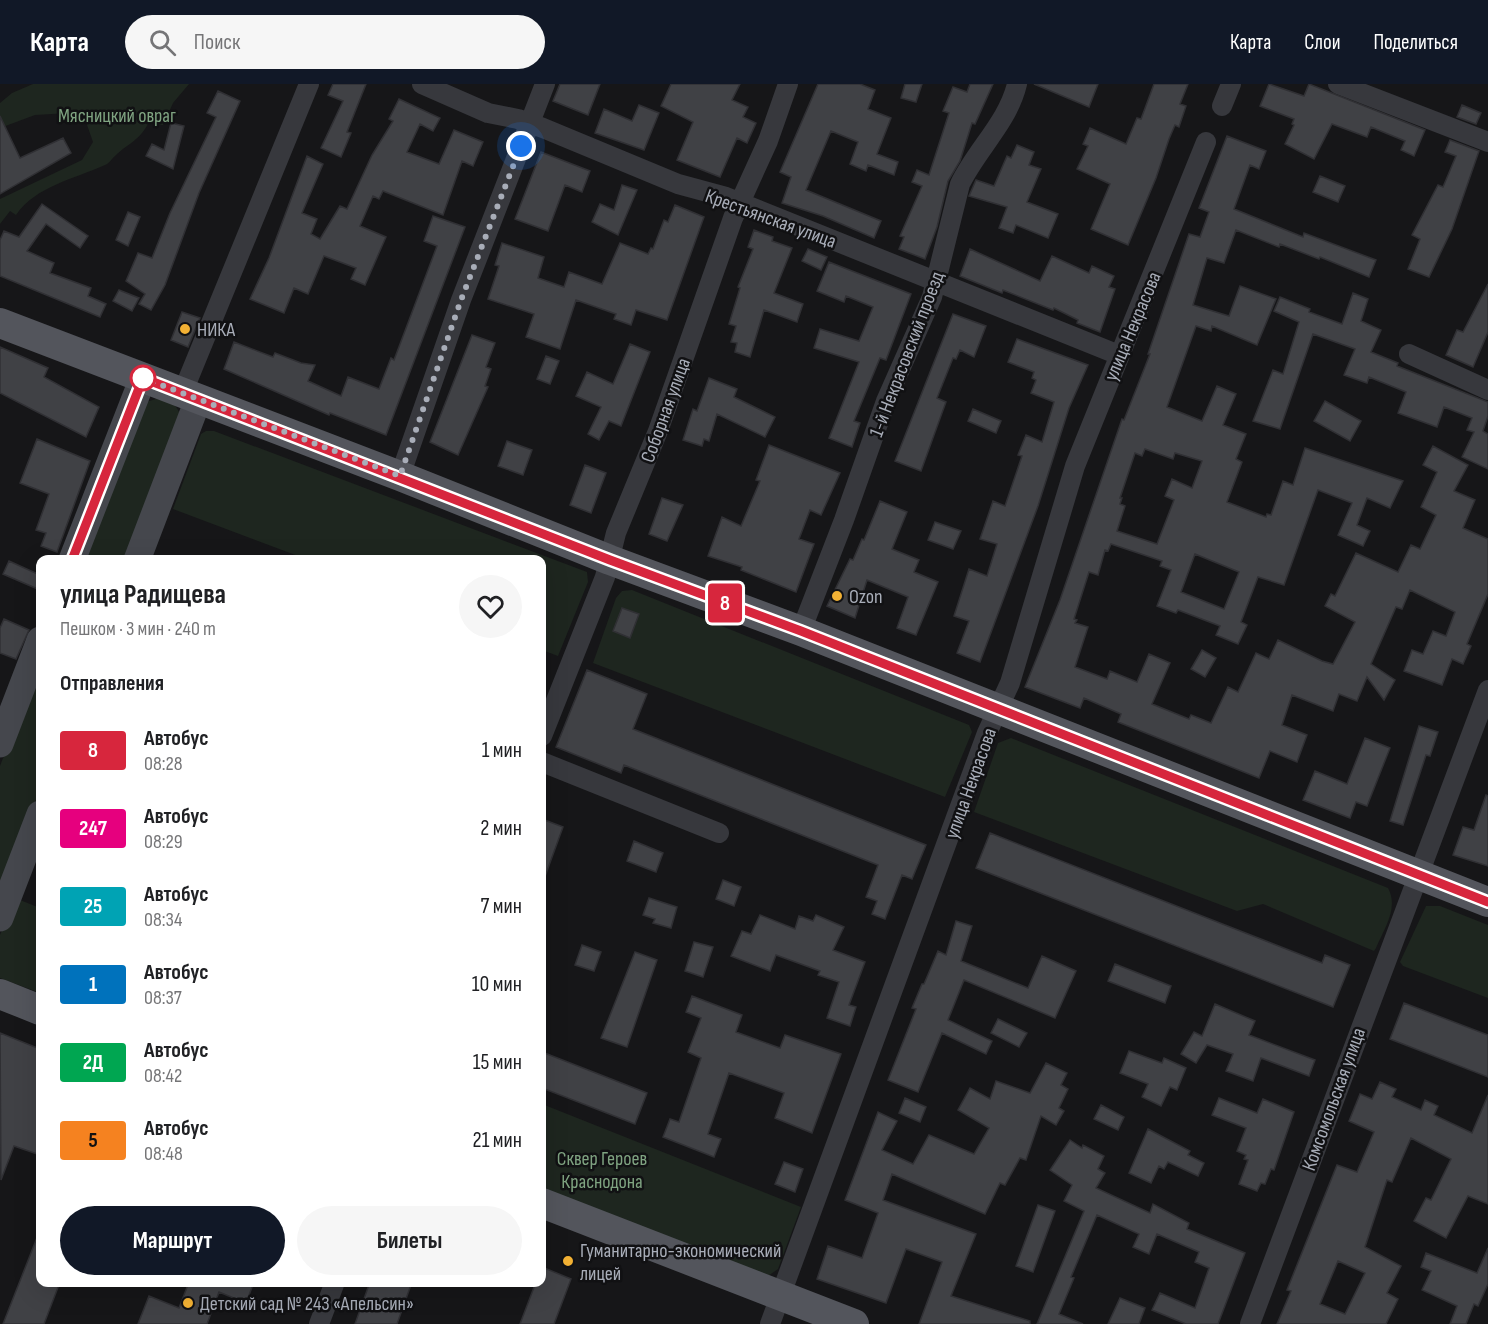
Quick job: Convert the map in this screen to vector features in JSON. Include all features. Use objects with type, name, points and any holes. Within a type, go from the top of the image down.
[{"type":"main road","points":[[0,323],[400,476],[610,560],[801,631],[1488,902]]},
{"type":"main road","points":[[0,994],[36,1008]]},
{"type":"main road","points":[[546,1205],[854,1324]]},
{"type":"street","points":[[139,555],[190,397],[309,84]]},
{"type":"street","name":"Крестьянская улица","points":[[422,84],[488,112],[529,124],[678,184],[739,203],[1119,356]]},
{"type":"street","points":[[400,476],[461,300],[545,84]]},
{"type":"street","name":"Соборная улица","points":[[546,726],[605,578],[616,533],[658,431],[739,203],[768,141],[788,84]]},
{"type":"street","name":"1-й Некрасовский проезд","points":[[801,631],[844,520],[886,401],[937,282],[960,184],[968,167],[1007,112],[1017,84]]},
{"type":"street","points":[[1222,106],[1230,84]]},
{"type":"street","points":[[1338,84],[1488,142]]},
{"type":"street","name":"улица Некрасова","points":[[770,1324],[998,709],[1010,683],[1076,466],[1206,142]]},
{"type":"street","points":[[1409,354],[1488,390]]},
{"type":"street","points":[[74,555],[143,378]]},
{"type":"street","points":[[0,744],[36,650]]},
{"type":"street","name":"Комсомольская улица","points":[[1250,1324],[1488,690]]},
{"type":"street","points":[[546,764],[719,832]]},
{"type":"street","points":[[0,918],[36,824]]},
{"type":"street","points":[[320,1324],[333,1287]]},
{"type":"green space","name":"Мясницкий овраг","points":[[33,84],[189,84],[173,103],[163,125],[148,124],[137,139],[107,164],[45,190],[24,205],[16,215],[10,211],[0,224],[0,199],[82,160],[93,142],[86,122],[69,113],[35,115],[0,128],[0,103],[12,93]]},
{"type":"green space","points":[[156,399],[171,402],[180,414],[129,555],[82,555],[146,402]]},
{"type":"green space","points":[[214,431],[542,555],[295,555],[173,509],[201,434]]},
{"type":"green space","points":[[546,557],[587,572],[588,582],[558,656],[546,652]]},
{"type":"green space","points":[[632,590],[969,725],[972,732],[945,797],[593,663],[616,598],[622,591]]},
{"type":"green space","points":[[36,672],[36,800],[0,895],[0,766]]},
{"type":"green space","points":[[1011,738],[1388,888],[1392,903],[1391,911],[1376,948],[1374,951],[1263,904],[1237,911],[974,812],[998,743]]},
{"type":"green space","points":[[15,898],[36,906],[36,992],[0,978],[0,935]]},
{"type":"green space","points":[[1426,906],[1440,906],[1488,925],[1488,998],[1403,966],[1400,962]]},
{"type":"green space","name":"Сквер Героев Краснодона","points":[[546,1106],[801,1207],[778,1269],[768,1276],[546,1190]]},
{"type":"building","points":[[333,84],[366,84],[347,132],[351,133],[341,157],[321,148],[343,101],[328,95]]},
{"type":"building","points":[[560,84],[600,84],[588,115],[553,101]]},
{"type":"building","points":[[671,84],[740,84],[732,100],[748,107],[743,117],[756,123],[747,143],[737,138],[720,177],[677,160],[693,122],[661,106]]},
{"type":"building","points":[[818,84],[860,84],[875,90],[868,109],[891,118],[877,154],[898,162],[894,175],[868,165],[866,171],[850,164],[858,142],[831,131],[806,190],[881,221],[874,238],[823,216],[782,203],[791,177],[780,172]]},
{"type":"building","points":[[905,84],[922,84],[916,102],[901,98]]},
{"type":"building","points":[[970,84],[993,84],[975,124],[972,123],[960,161],[948,181],[937,227],[925,259],[899,249],[904,237],[900,236],[922,186],[912,182],[917,170],[929,175],[949,113],[943,111],[953,87],[967,92]]},
{"type":"building","points":[[1034,84],[1098,84],[1089,107]]},
{"type":"building","points":[[1154,84],[1188,84],[1180,104],[1186,106],[1179,127],[1175,125],[1169,139],[1156,178],[1128,245],[1091,229],[1110,184],[1077,169],[1088,146],[1083,144],[1090,128],[1126,144],[1137,118],[1141,119]]},
{"type":"building","points":[[1269,84],[1304,96],[1309,84],[1425,130],[1414,156],[1401,150],[1405,141],[1371,127],[1367,137],[1332,124],[1314,159],[1285,144],[1294,125],[1292,124],[1294,119],[1260,106]]},
{"type":"building","points":[[218,91],[240,101],[199,193],[165,285],[151,310],[139,304],[145,294],[126,281],[138,253],[152,258],[170,213],[216,117],[207,113]]},
{"type":"building","points":[[399,99],[440,118],[433,131],[420,124],[407,152],[439,164],[454,130],[483,142],[473,166],[462,161],[443,215],[383,191],[379,199],[373,196],[360,226],[386,237],[365,285],[351,279],[356,268],[324,256],[308,294],[294,288],[284,313],[250,299],[269,258],[307,156],[323,164],[302,213],[317,219],[311,234],[320,239],[340,206],[347,209],[372,155],[393,121],[389,119]]},
{"type":"building","points":[[639,105],[659,113],[644,150],[595,133],[604,109],[632,121]]},
{"type":"building","points":[[1462,105],[1481,113],[1476,124],[1457,117]]},
{"type":"building","points":[[0,116],[20,158],[63,138],[71,153],[0,194]]},
{"type":"building","points":[[171,123],[184,126],[173,169],[146,156],[152,144],[164,150]]},
{"type":"building","points":[[1227,136],[1266,151],[1259,169],[1250,165],[1234,209],[1303,237],[1304,233],[1376,260],[1369,277],[1320,257],[1319,259],[1280,244],[1279,247],[1236,230],[1224,263],[1207,258],[1193,305],[1229,316],[1240,286],[1276,299],[1257,345],[1212,326],[1211,331],[1196,326],[1167,407],[1202,421],[1217,386],[1236,394],[1223,425],[1246,434],[1236,459],[1242,462],[1227,502],[1266,517],[1267,514],[1271,515],[1283,481],[1293,485],[1305,448],[1403,481],[1390,508],[1367,498],[1357,525],[1370,531],[1363,546],[1338,535],[1352,503],[1318,490],[1284,585],[1258,577],[1241,622],[1247,625],[1238,644],[1216,635],[1220,626],[1178,610],[1176,613],[1157,606],[1171,570],[1160,566],[1162,561],[1111,544],[1108,551],[1105,550],[1098,575],[1089,572],[1074,619],[1077,620],[1075,623],[1088,627],[1075,667],[1107,679],[1110,671],[1137,682],[1149,654],[1170,663],[1152,704],[1189,719],[1191,715],[1211,723],[1228,687],[1238,692],[1256,653],[1269,659],[1278,640],[1333,664],[1355,622],[1325,606],[1331,594],[1335,596],[1356,553],[1398,572],[1411,545],[1420,549],[1436,515],[1421,507],[1437,472],[1423,465],[1433,446],[1468,465],[1454,491],[1475,500],[1463,528],[1488,539],[1488,594],[1467,644],[1471,646],[1463,664],[1452,659],[1442,685],[1404,671],[1412,650],[1423,654],[1433,631],[1446,636],[1455,612],[1410,590],[1402,609],[1396,607],[1371,664],[1395,680],[1384,700],[1367,677],[1357,701],[1339,694],[1333,711],[1292,695],[1282,725],[1307,735],[1297,762],[1270,751],[1259,778],[1118,722],[1121,714],[1084,698],[1080,708],[1025,687],[1060,600],[1122,419],[1124,420],[1150,354],[1148,354],[1189,234],[1200,237],[1209,212],[1199,208]],"holes":[[[1145,449],[1173,459],[1175,453],[1202,461],[1192,488],[1172,479],[1165,496],[1174,500],[1157,544],[1117,531],[1125,506],[1120,504],[1122,498],[1120,498],[1135,453],[1142,456]],[[1195,554],[1239,572],[1224,609],[1181,592]]]},
{"type":"building","points":[[1450,140],[1479,151],[1452,229],[1429,277],[1408,269],[1420,239],[1412,235],[1438,185],[1443,187],[1456,156],[1445,152]]},
{"type":"building","points":[[1017,145],[1034,152],[1029,165],[1041,169],[1027,202],[1058,214],[1048,238],[1016,225],[1013,233],[999,228],[1007,207],[969,196],[976,180],[994,186],[1007,156],[1011,158]]},
{"type":"building","points":[[541,152],[590,171],[582,192],[565,185],[548,231],[515,219]]},
{"type":"building","points":[[1320,176],[1345,186],[1338,202],[1313,192]]},
{"type":"building","points":[[622,185],[637,190],[618,235],[592,222],[600,204],[614,210]]},
{"type":"building","points":[[42,204],[88,236],[80,248],[46,224],[27,251],[54,263],[50,273],[91,288],[88,296],[106,304],[100,317],[0,276],[0,240],[4,231],[19,237]]},
{"type":"building","points":[[675,205],[704,217],[667,320],[636,310],[631,325],[614,319],[616,314],[576,300],[560,349],[526,337],[534,314],[488,299],[499,266],[495,265],[502,243],[544,257],[538,278],[564,287],[569,272],[602,284],[620,243],[648,254],[651,248],[653,249],[664,220],[668,222]]},
{"type":"building","points":[[128,212],[140,217],[128,246],[116,240]]},
{"type":"building","points":[[433,216],[465,227],[386,435],[330,413],[329,415],[224,369],[234,342],[273,357],[275,353],[301,363],[315,365],[308,381],[341,396],[348,377],[379,389],[391,358],[394,360],[437,246],[424,241]]},
{"type":"building","points":[[754,230],[773,237],[772,241],[792,248],[774,293],[803,304],[797,322],[764,310],[750,357],[735,352],[737,343],[731,342],[736,326],[729,324],[740,288],[738,287],[753,249],[748,247]]},
{"type":"building","points":[[808,249],[827,257],[821,270],[802,261]]},
{"type":"building","points":[[970,249],[1040,281],[1052,256],[1089,273],[1092,266],[1114,276],[1109,287],[1115,289],[1100,332],[1077,323],[1078,320],[1054,308],[1053,310],[1003,290],[1002,293],[960,276]]},
{"type":"building","points":[[829,262],[911,294],[886,360],[880,358],[854,421],[860,423],[852,447],[829,438],[859,362],[814,348],[820,329],[859,341],[873,307],[846,296],[844,302],[817,291]]},
{"type":"building","points":[[1488,284],[1488,332],[1473,367],[1446,355],[1457,330],[1463,332]]},
{"type":"building","points":[[119,290],[139,298],[132,311],[113,301]]},
{"type":"building","points":[[1353,293],[1368,299],[1361,321],[1381,330],[1371,352],[1398,363],[1397,366],[1488,402],[1488,416],[1483,431],[1488,434],[1488,469],[1462,457],[1474,432],[1467,430],[1472,418],[1444,407],[1437,427],[1398,413],[1406,392],[1369,377],[1367,383],[1344,375],[1355,349],[1313,334],[1280,429],[1253,421],[1273,370],[1283,374],[1299,322],[1274,311],[1280,297],[1310,309],[1309,312],[1342,324]]},
{"type":"building","name":"НИКА","points":[[182,312],[200,318],[188,347],[171,340]]},
{"type":"building","points":[[953,314],[986,326],[974,357],[960,350],[956,359],[953,358],[937,398],[946,402],[921,471],[895,461]]},
{"type":"building","points":[[472,335],[495,343],[486,367],[491,369],[485,386],[488,387],[458,455],[430,442]]},
{"type":"building","points":[[1017,339],[1088,365],[1069,408],[1038,506],[980,662],[957,653],[969,621],[954,616],[969,569],[987,576],[997,544],[980,539],[993,501],[1005,506],[1022,456],[1018,455],[1026,435],[1042,442],[1054,402],[1031,393],[1036,380],[1032,378],[1034,372],[1008,362]]},
{"type":"building","points":[[630,344],[650,352],[621,426],[609,421],[599,440],[588,434],[601,407],[576,396],[587,372],[613,384]]},
{"type":"building","points":[[0,347],[48,368],[44,377],[99,407],[86,437],[0,393]]},
{"type":"building","points":[[546,356],[559,361],[550,384],[537,379]]},
{"type":"building","points":[[709,378],[737,389],[734,397],[775,417],[765,437],[717,414],[709,441],[704,439],[702,446],[683,440],[693,409],[697,411]]},
{"type":"building","points":[[1325,401],[1361,421],[1350,441],[1314,421]]},
{"type":"building","points":[[973,409],[1001,421],[996,433],[968,421]]},
{"type":"building","points":[[37,439],[90,461],[57,552],[41,546],[46,533],[36,530],[49,494],[20,483]]},
{"type":"building","points":[[507,441],[532,450],[523,475],[498,466]]},
{"type":"building","points":[[769,445],[840,473],[821,515],[810,510],[799,539],[814,544],[796,592],[741,570],[742,567],[708,556],[722,517],[741,526],[760,481],[756,480]]},
{"type":"building","points":[[585,465],[606,473],[591,513],[570,505]]},
{"type":"building","points":[[662,498],[683,505],[667,541],[649,534]]},
{"type":"building","points":[[880,501],[907,512],[892,549],[919,560],[914,572],[938,582],[916,635],[897,628],[908,597],[867,580],[855,618],[827,606],[850,559],[853,560],[862,539],[864,540]]},
{"type":"building","points":[[935,522],[961,531],[953,549],[928,540]]},
{"type":"building","points":[[9,561],[36,573],[36,588],[3,574]]},
{"type":"building","points":[[622,608],[639,614],[630,638],[613,631]]},
{"type":"building","points":[[4,619],[29,630],[16,659],[0,653],[0,628]]},
{"type":"building","points":[[1202,650],[1216,658],[1205,677],[1191,669]]},
{"type":"building","points":[[587,670],[647,694],[633,729],[926,845],[912,879],[902,875],[885,919],[872,914],[877,901],[866,897],[878,865],[624,765],[621,773],[556,747]]},
{"type":"building","points":[[1419,726],[1438,732],[1430,756],[1426,755],[1403,825],[1390,821]]},
{"type":"building","points":[[1365,738],[1390,748],[1367,806],[1356,802],[1350,818],[1303,800],[1315,771],[1347,784]]},
{"type":"building","points":[[1486,795],[1488,796],[1488,866],[1453,855],[1463,827],[1474,830]]},
{"type":"building","points":[[546,821],[563,827],[546,874]]},
{"type":"building","points":[[990,833],[1322,963],[1325,955],[1350,965],[1333,1007],[976,868]]},
{"type":"building","points":[[634,841],[663,853],[656,872],[627,861]]},
{"type":"building","points":[[723,880],[741,887],[734,906],[716,899]]},
{"type":"building","points":[[649,898],[677,907],[671,928],[653,923],[655,919],[643,915]]},
{"type":"building","points":[[760,915],[795,929],[799,916],[813,921],[816,915],[844,927],[833,950],[865,962],[849,1005],[856,1007],[850,1026],[827,1018],[839,982],[818,975],[820,971],[776,955],[770,971],[731,956],[742,931],[751,934]]},
{"type":"building","points":[[956,921],[972,926],[961,961],[1028,988],[1042,956],[1076,971],[1055,1018],[964,980],[948,1020],[992,1041],[986,1054],[942,1033],[918,1092],[888,1080],[916,1009],[912,1008],[922,984],[938,951],[946,955]]},
{"type":"building","points":[[694,942],[713,947],[703,977],[685,971]]},
{"type":"building","points":[[582,945],[601,952],[594,971],[575,965]]},
{"type":"building","points":[[635,952],[657,960],[627,1047],[601,1038]]},
{"type":"building","points":[[1115,964],[1171,986],[1165,1003],[1108,981]]},
{"type":"building","points":[[692,996],[742,1015],[736,1032],[780,1048],[785,1035],[841,1054],[812,1133],[775,1118],[784,1093],[729,1073],[708,1134],[721,1139],[714,1157],[663,1137],[670,1119],[679,1122],[701,1058],[688,1052],[701,1018],[686,1012]]},
{"type":"building","points":[[1404,1003],[1488,1035],[1488,1077],[1390,1039]]},
{"type":"building","points":[[1215,1004],[1255,1021],[1249,1035],[1315,1060],[1309,1076],[1261,1058],[1253,1081],[1226,1071],[1233,1054],[1207,1045],[1196,1063],[1181,1054],[1194,1032],[1202,1036]]},
{"type":"building","points":[[998,1019],[1027,1033],[1019,1047],[991,1033]]},
{"type":"building","points":[[0,1033],[36,1047],[36,1154],[14,1146],[1,1180]]},
{"type":"building","points":[[1129,1051],[1162,1063],[1164,1058],[1186,1068],[1177,1090],[1170,1087],[1161,1106],[1142,1097],[1148,1084],[1120,1073]]},
{"type":"building","points":[[546,1054],[647,1093],[635,1124],[546,1090]]},
{"type":"building","points":[[1046,1063],[1067,1073],[1061,1085],[1068,1089],[1059,1108],[1064,1111],[1056,1125],[1041,1116],[1026,1160],[1020,1158],[1005,1185],[1000,1183],[985,1214],[892,1174],[883,1200],[976,1234],[951,1296],[1030,1321],[1030,1324],[919,1324],[942,1262],[906,1249],[886,1303],[817,1279],[828,1246],[862,1258],[878,1213],[845,1200],[878,1112],[897,1121],[882,1150],[913,1164],[929,1135],[974,1154],[989,1128],[958,1110],[970,1088],[990,1099],[996,1081],[1030,1093]]},
{"type":"building","points":[[1380,1082],[1396,1089],[1392,1097],[1421,1110],[1425,1100],[1438,1106],[1434,1115],[1472,1133],[1488,1095],[1488,1204],[1468,1196],[1446,1238],[1414,1221],[1426,1198],[1431,1200],[1451,1159],[1411,1138],[1392,1182],[1387,1180],[1365,1247],[1401,1266],[1387,1293],[1398,1299],[1386,1324],[1277,1324],[1291,1291],[1287,1290],[1337,1165],[1357,1172],[1374,1132],[1349,1121],[1360,1094],[1372,1099]],"holes":[[[1338,1261],[1365,1273],[1345,1314],[1320,1304]]]},
{"type":"building","points":[[905,1098],[926,1107],[920,1122],[899,1113]]},
{"type":"building","points":[[1219,1098],[1257,1113],[1263,1099],[1294,1112],[1274,1170],[1271,1169],[1265,1184],[1261,1183],[1257,1191],[1239,1184],[1248,1160],[1244,1159],[1246,1155],[1237,1151],[1246,1128],[1212,1115]]},
{"type":"building","points":[[1101,1105],[1124,1117],[1118,1130],[1094,1119]]},
{"type":"building","points":[[1148,1129],[1190,1151],[1188,1155],[1204,1163],[1198,1176],[1168,1162],[1164,1169],[1159,1166],[1151,1183],[1129,1173]]},
{"type":"building","points":[[1070,1140],[1082,1148],[1083,1145],[1104,1156],[1098,1169],[1105,1173],[1096,1188],[1150,1213],[1153,1204],[1189,1223],[1187,1229],[1245,1253],[1218,1324],[1186,1324],[1152,1310],[1160,1293],[1195,1308],[1209,1268],[1195,1262],[1199,1252],[1157,1234],[1149,1254],[1133,1247],[1139,1234],[1097,1215],[1071,1277],[1074,1278],[1059,1314],[1083,1324],[1037,1324],[1084,1211],[1064,1201],[1072,1185],[1050,1170]]},
{"type":"building","points":[[784,1162],[803,1169],[795,1192],[775,1184]]},
{"type":"building","points":[[1038,1205],[1055,1211],[1033,1272],[1016,1266]]},
{"type":"building","points":[[36,1240],[36,1287],[58,1287],[44,1324],[3,1324]]},
{"type":"building","points":[[1488,1248],[1488,1284],[1478,1306],[1474,1304],[1466,1324],[1450,1324],[1457,1306],[1422,1290],[1431,1271],[1421,1267],[1426,1253],[1477,1273]]},
{"type":"building","points":[[546,1269],[571,1279],[554,1324],[520,1324],[534,1287],[546,1287]]},
{"type":"building","points":[[187,1287],[252,1287],[246,1303],[219,1292],[207,1324],[138,1324],[149,1296],[179,1308]]},
{"type":"building","points":[[368,1287],[410,1287],[397,1324],[355,1324]]},
{"type":"building","points":[[1120,1298],[1145,1308],[1139,1324],[1108,1324]]},
{"type":"bus line","name":"8","points":[[74,555],[143,378],[400,476],[610,560],[801,631],[1488,902]]},
{"type":"place","name":"НИКА","points":[[185,329]]},
{"type":"place","name":"Ozon","points":[[837,596]]},
{"type":"place","name":"Гуманитарно-экономический лицей","points":[[568,1261]]},
{"type":"place","name":"Детский сад № 243 «Апельсин»","points":[[188,1303]]},
{"type":"route","points":[[143,378],[400,476],[461,300],[521,146]]}]
